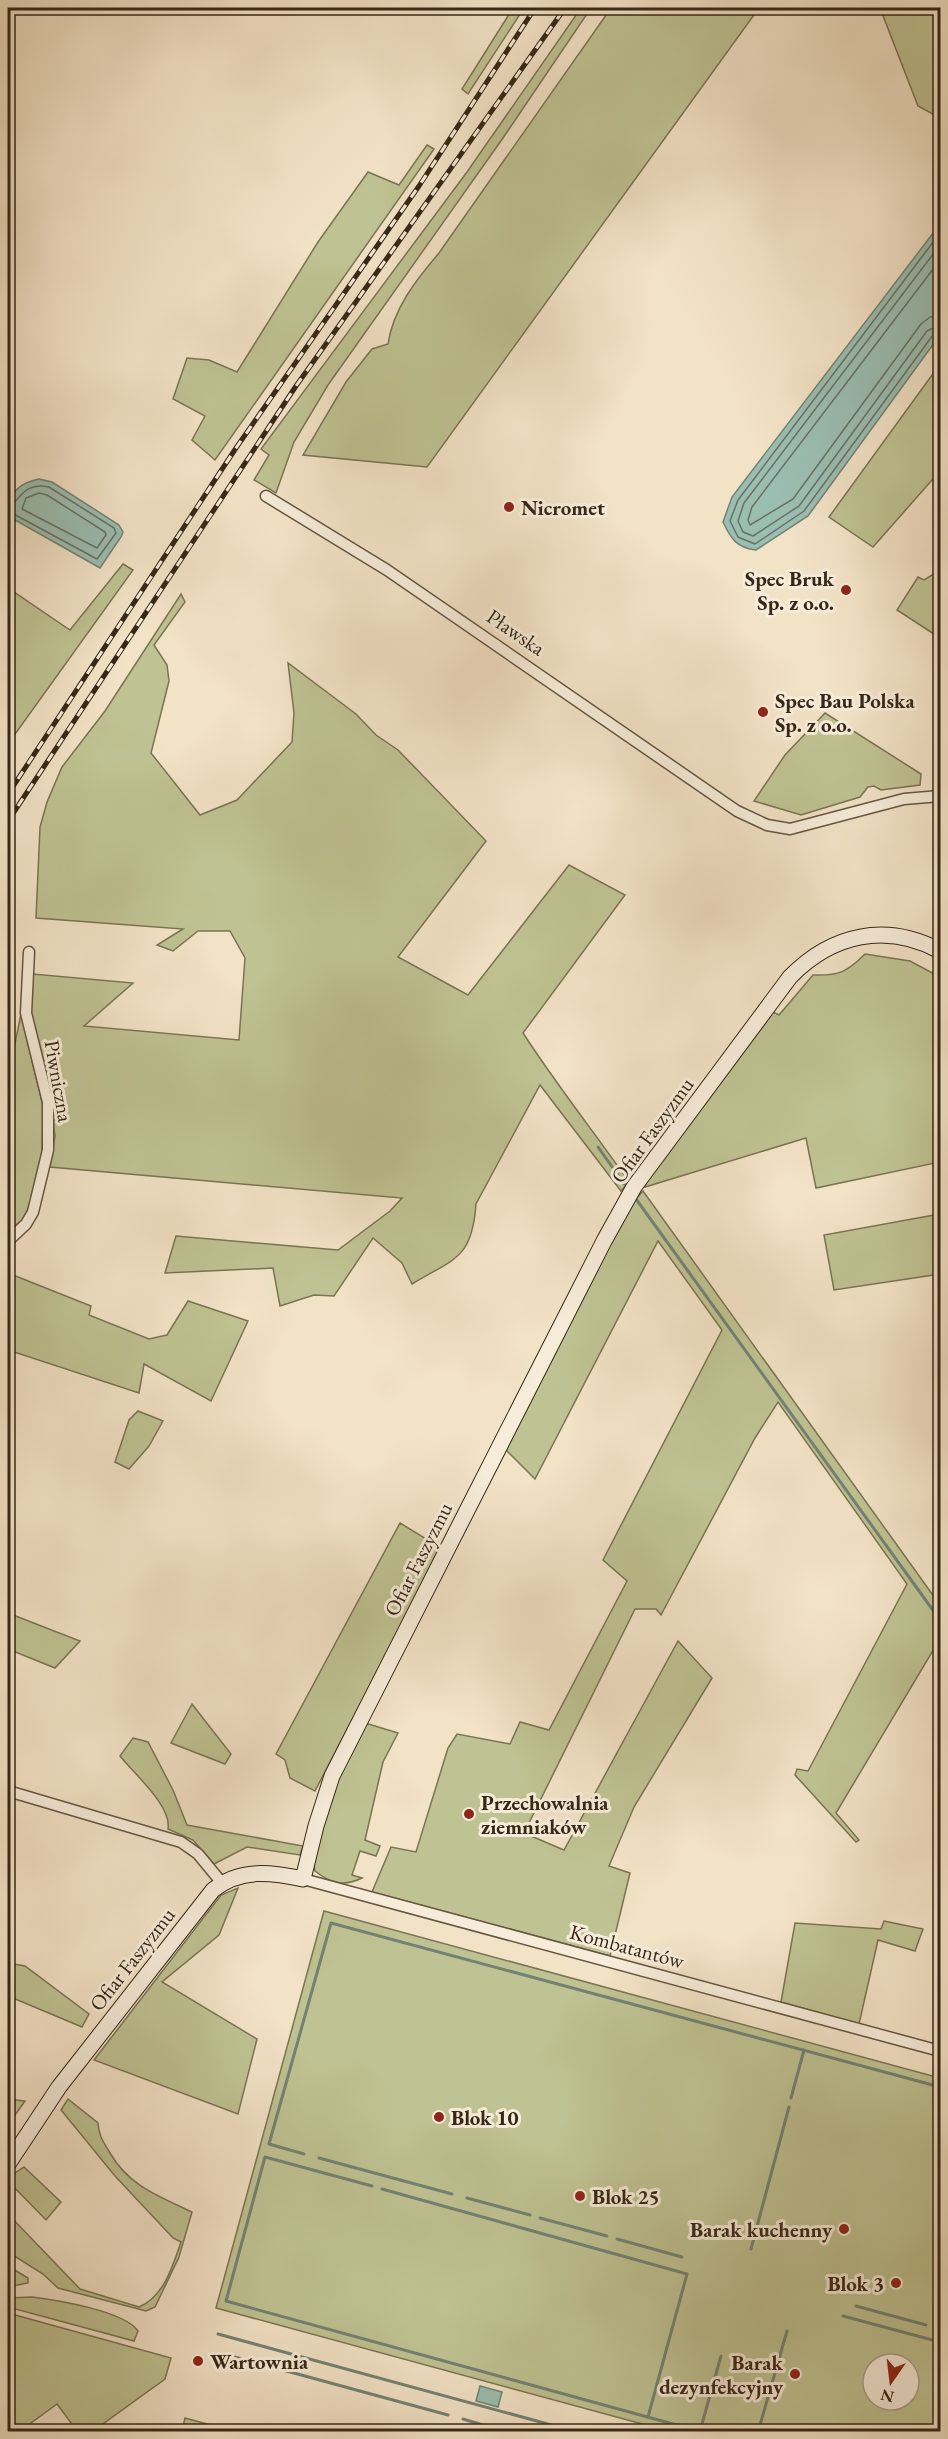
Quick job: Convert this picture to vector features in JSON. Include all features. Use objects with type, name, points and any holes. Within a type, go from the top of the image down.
[{"type":"street","name":"Pławska","points":[[266,496],[387,570],[737,811],[768,825],[790,829],[904,799],[940,796]]},
{"type":"street","name":"Ofiar Faszyzmu","points":[[8,2164],[59,2087],[206,1899],[222,1883],[244,1874],[275,1873],[303,1879],[316,1826],[332,1776],[547,1351],[634,1187],[790,977],[807,960],[827,947],[865,936],[903,937],[940,951]]},
{"type":"street","name":"Piwniczna","points":[[8,1241],[26,1224],[33,1212],[48,1150],[48,1102],[26,1013],[29,952]]},
{"type":"street","points":[[8,1791],[181,1842],[198,1854],[222,1883]]},
{"type":"street","name":"Kombatantów","points":[[303,1879],[940,2051]]},
{"type":"green space","points":[[513,8],[524,8],[468,94],[462,89]]},
{"type":"green space","points":[[581,8],[591,8],[503,138],[328,385],[294,442],[276,493],[254,480],[269,455],[261,449],[467,172]]},
{"type":"green space","points":[[611,8],[759,8],[427,467],[303,455],[346,382],[372,349],[388,344],[400,307],[414,284],[439,253]]},
{"type":"green space","points":[[880,8],[940,8],[940,118],[918,106]]},
{"type":"green space","points":[[427,145],[434,149],[215,460],[192,440],[205,416],[173,399],[187,358],[209,360],[237,372],[318,242],[368,172],[399,185]]},
{"type":"green space","points":[[940,364],[940,471],[873,547],[829,517]]},
{"type":"green space","points":[[123,564],[133,570],[8,744],[8,588],[70,630]]},
{"type":"green space","points":[[940,570],[940,638],[897,610],[918,577],[924,580]]},
{"type":"green space","points":[[181,594],[185,602],[154,645],[167,665],[169,681],[151,753],[200,815],[237,800],[292,742],[294,713],[288,663],[356,714],[376,735],[398,750],[486,841],[398,957],[468,995],[569,865],[625,895],[523,1033],[629,1182],[621,1191],[540,1085],[476,1204],[470,1236],[459,1255],[412,1284],[402,1263],[373,1238],[334,1296],[314,1295],[280,1306],[273,1268],[165,1273],[176,1236],[338,1250],[390,1211],[402,1198],[50,1167],[55,1136],[48,1087],[29,1015],[33,974],[133,983],[84,1026],[239,1040],[245,958],[230,931],[198,931],[173,951],[157,945],[183,929],[36,918],[40,827],[47,802],[62,767],[105,711]]},
{"type":"green space","points":[[825,713],[921,774],[920,785],[881,790],[874,786],[868,787],[860,797],[801,815],[754,801],[785,755]]},
{"type":"green space","points":[[865,954],[910,961],[940,977],[940,1162],[816,1188],[806,1138],[645,1187],[647,1181],[773,1012],[779,1015],[813,975],[842,972]]},
{"type":"green space","points":[[21,1014],[43,1106],[42,1151],[37,1183],[25,1218],[8,1231],[8,1077]]},
{"type":"green space","points":[[643,1191],[940,1605],[940,1643],[938,1642],[836,1813],[859,1840],[856,1842],[795,1775],[797,1769],[808,1771],[907,1584],[778,1402],[755,1438],[661,1615],[656,1609],[635,1609],[524,1833],[564,1850],[678,1641],[712,1678],[634,1807],[609,1866],[630,1873],[610,1956],[372,1892],[391,1847],[416,1852],[448,1748],[457,1734],[510,1744],[520,1722],[549,1730],[627,1581],[603,1560],[722,1330],[658,1241],[535,1479],[502,1446],[629,1207]]},
{"type":"green space","points":[[940,1214],[940,1274],[834,1290],[824,1235]]},
{"type":"green space","points":[[8,1273],[91,1306],[89,1315],[149,1339],[167,1335],[188,1301],[248,1321],[211,1401],[144,1364],[139,1393],[8,1350]]},
{"type":"green space","points":[[138,1411],[163,1421],[149,1446],[129,1469],[115,1462],[129,1420]]},
{"type":"green space","points":[[400,1523],[441,1548],[315,1791],[290,1778],[285,1760],[276,1754]]},
{"type":"green space","points":[[8,1613],[80,1641],[55,1668],[8,1649]]},
{"type":"green space","points":[[192,1704],[231,1754],[225,1764],[171,1743]]},
{"type":"green space","points":[[365,1723],[398,1733],[383,1762],[365,1840],[380,1846],[376,1856],[360,1851],[352,1875],[362,1878],[343,1883],[332,1881],[315,1871],[316,1836],[330,1796]]},
{"type":"green space","points":[[133,1738],[148,1742],[173,1790],[187,1825],[303,1846],[300,1855],[247,1847],[214,1864],[193,1840],[168,1829],[168,1820],[159,1801],[120,1756]]},
{"type":"green space","points":[[238,1888],[219,1935],[162,1982],[257,2039],[238,2114],[94,2060],[221,1895]]},
{"type":"green space","points":[[324,1911],[940,2078],[940,2431],[668,2431],[216,2308]]},
{"type":"green space","points":[[884,1921],[923,1929],[915,1951],[878,1940],[859,2024],[781,2002],[795,1923],[881,1929]]},
{"type":"green space","points":[[8,1963],[25,1966],[89,2014],[82,2027],[8,1996]]},
{"type":"green space","points":[[8,2099],[25,2101],[8,2125]]},
{"type":"green space","points":[[68,2099],[98,2123],[103,2142],[126,2174],[145,2189],[192,2212],[179,2257],[155,2307],[146,2311],[58,2288],[43,2274],[8,2252],[8,2214],[80,2289],[139,2307],[155,2296],[175,2260],[181,2242],[173,2238],[115,2176],[61,2110]]},
{"type":"green space","points":[[24,2167],[61,2202],[46,2220],[10,2183],[15,2173]]},
{"type":"green space","points":[[8,2266],[28,2278],[28,2283],[8,2287]]},
{"type":"green space","points":[[32,2297],[105,2312],[131,2324],[138,2331],[134,2341],[8,2307],[8,2298]]},
{"type":"green space","points":[[8,2313],[171,2358],[165,2379],[93,2431],[77,2431],[57,2404],[20,2431],[8,2431]]},
{"type":"green space","points":[[185,2418],[233,2431],[182,2431]]},
{"type":"water","points":[[940,224],[940,335],[808,516],[756,550],[739,545],[723,522],[732,497]]},
{"type":"water","points":[[39,479],[52,482],[119,525],[123,532],[121,537],[100,568],[8,516],[9,502],[15,491]]},
{"type":"water","points":[[480,2386],[502,2392],[498,2407],[476,2401]]},
{"type":"waterway","points":[[598,1147],[625,1185]]},
{"type":"waterway","points":[[636,1199],[940,1620]]},
{"type":"waterway","points":[[304,2154],[269,2144],[331,1923],[940,2087]]},
{"type":"waterway","points":[[791,2098],[804,2050]]},
{"type":"waterway","points":[[751,2249],[789,2107]]},
{"type":"waterway","points":[[372,2186],[265,2157],[226,2301],[702,2432]]},
{"type":"waterway","points":[[319,2158],[452,2194]]},
{"type":"waterway","points":[[382,2189],[687,2274],[648,2417]]},
{"type":"waterway","points":[[467,2198],[530,2215]]},
{"type":"waterway","points":[[540,2218],[607,2236]]},
{"type":"waterway","points":[[617,2239],[682,2257]]},
{"type":"waterway","points":[[856,2306],[926,2325]]},
{"type":"waterway","points":[[843,2316],[940,2342]]},
{"type":"waterway","points":[[936,2328],[940,2330]]},
{"type":"waterway","points":[[758,2432],[787,2331]]},
{"type":"waterway","points":[[218,2334],[577,2432]]},
{"type":"waterway","points":[[224,2354],[448,2415]]},
{"type":"waterway","points":[[700,2431],[721,2356]]},
{"type":"waterway","points":[[463,2419],[506,2432]]},
{"type":"waterway","points":[[185,2432],[186,2428],[197,2432]]},
{"type":"railway","points":[[8,794],[236,448],[419,186],[535,8]]},
{"type":"railway","points":[[8,821],[296,386],[565,8]]},
{"type":"place","name":"Nicromet","points":[[509,507]]},
{"type":"place","name":"Spec Bruk Sp. z o.o.","points":[[846,590]]},
{"type":"place","name":"Spec Bau Polska Sp. z o.o.","points":[[763,712]]},
{"type":"place","name":"Przechowalnia ziemniaków","points":[[469,1814]]},
{"type":"place","name":"Blok 10","points":[[439,2117]]},
{"type":"place","name":"Blok 25","points":[[580,2196]]},
{"type":"place","name":"Barak kuchenny","points":[[844,2229]]},
{"type":"place","name":"Blok 3","points":[[896,2283]]},
{"type":"place","name":"Wartownia","points":[[198,2361]]},
{"type":"place","name":"Barak dezynfekcyjny","points":[[795,2374]]}]
